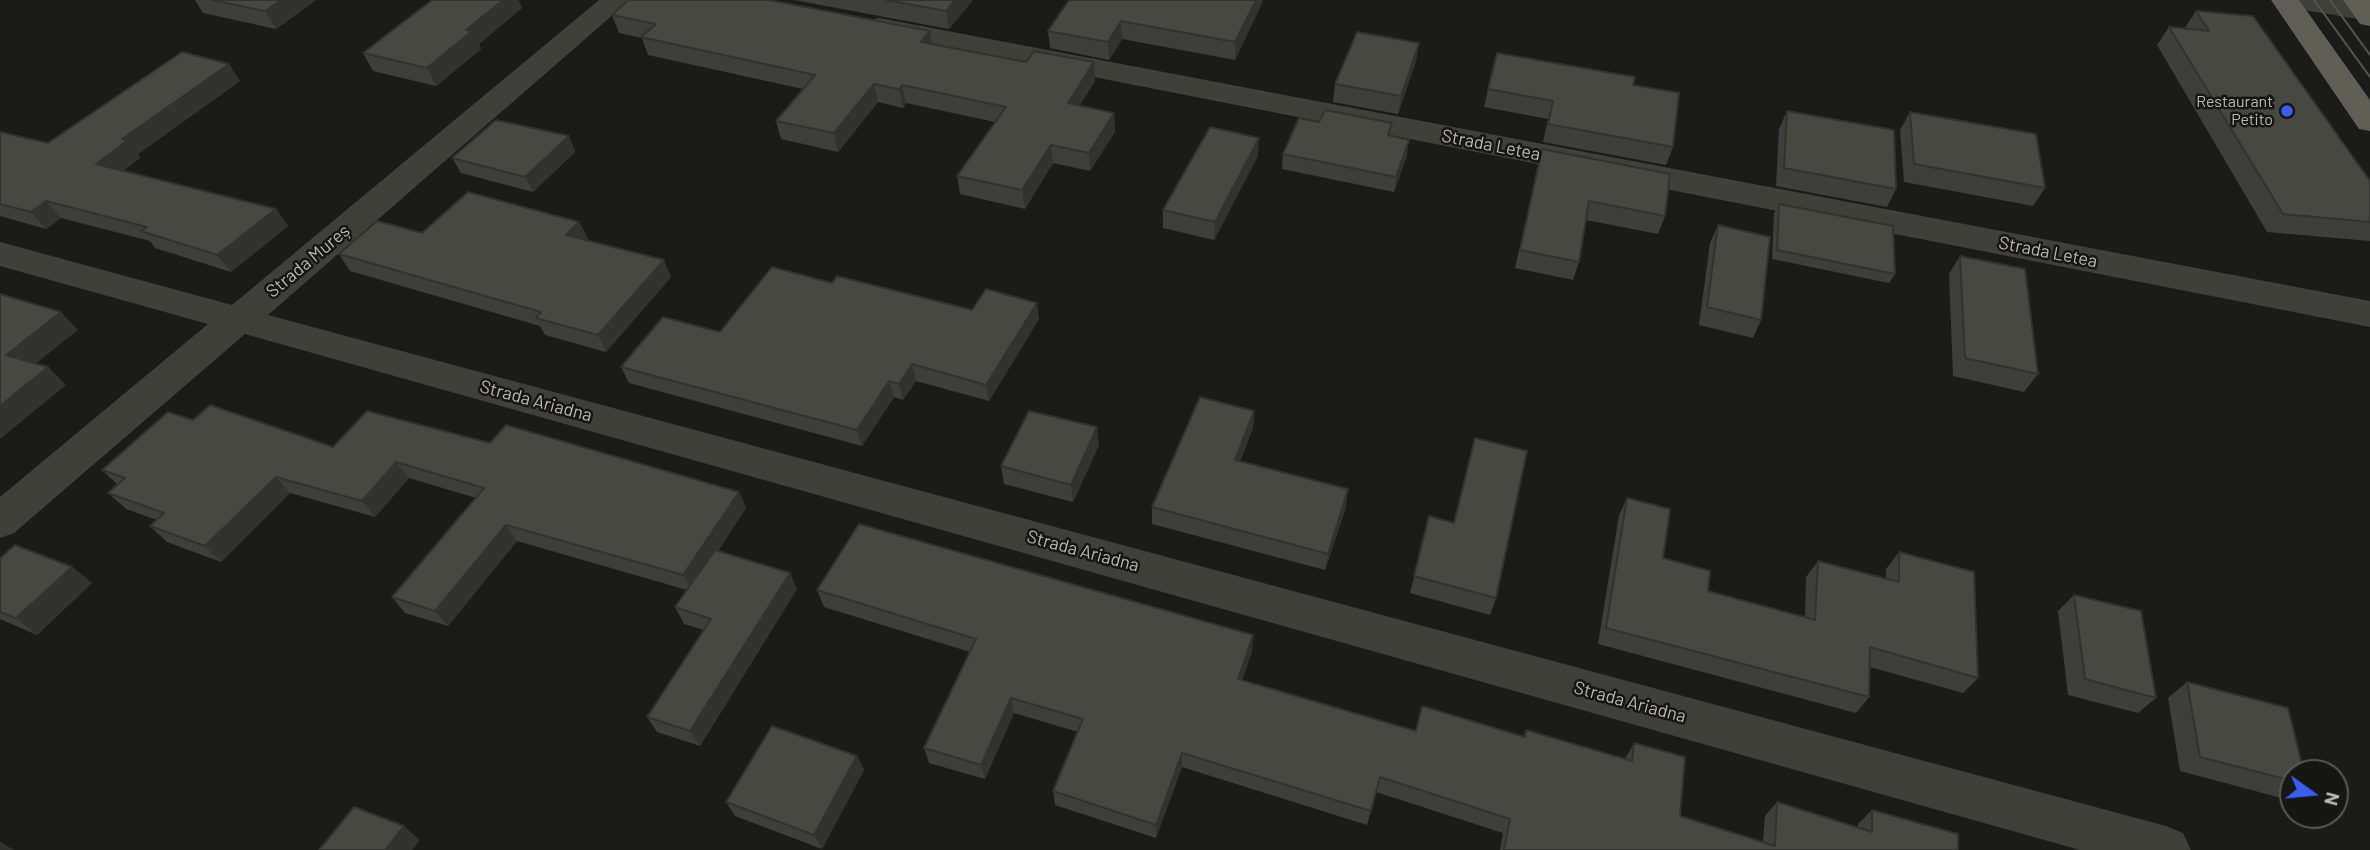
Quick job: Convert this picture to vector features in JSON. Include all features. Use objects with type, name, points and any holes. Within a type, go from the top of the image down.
[{"type":"main road","points":[[2286,0],[2370,122]]},
{"type":"street","name":"Strada Mureș","points":[[0,521],[616,0]]},
{"type":"street","points":[[2292,0],[2366,11]]},
{"type":"street","name":"Strada Letea","points":[[857,23],[2370,314]]},
{"type":"street","name":"Strada Ariadna","points":[[0,254],[2166,850]]},
{"type":"building","points":[[212,0],[281,0],[265,11]]},
{"type":"building","points":[[432,0],[503,0],[466,30],[472,31],[427,68],[363,53]]},
{"type":"building","points":[[628,0],[769,0],[930,31],[921,42],[1026,62],[1034,51],[1094,62],[1068,103],[1114,113],[1089,153],[1051,145],[1022,190],[957,176],[1006,107],[902,85],[899,89],[874,84],[834,133],[776,121],[815,75],[641,37],[656,24],[612,15]]},
{"type":"building","points":[[886,0],[955,0],[946,11]]},
{"type":"building","points":[[1069,0],[1256,0],[1235,42],[1121,21],[1108,42],[1048,31]]},
{"type":"building","points":[[2196,11],[2253,16],[2370,181],[2370,222],[2283,214],[2169,27],[2209,31]]},
{"type":"building","points":[[1357,32],[1419,43],[1401,96],[1335,84]]},
{"type":"building","points":[[182,52],[229,64],[122,139],[127,141],[96,164],[276,209],[217,255],[141,231],[147,227],[46,201],[31,212],[0,204],[0,132],[48,143]]},
{"type":"building","points":[[1497,53],[1635,77],[1633,85],[1679,93],[1673,147],[1548,124],[1553,101],[1488,89]]},
{"type":"building","points":[[1325,110],[1392,123],[1388,135],[1409,140],[1396,177],[1283,154],[1299,118],[1319,122]]},
{"type":"building","points":[[1787,111],[1894,130],[1896,189],[1784,168]]},
{"type":"building","points":[[1910,112],[2036,134],[2045,188],[1914,164]]},
{"type":"building","points":[[496,120],[569,136],[525,177],[452,158]]},
{"type":"building","points":[[1210,127],[1259,138],[1215,222],[1163,210]]},
{"type":"building","points":[[1542,149],[1670,174],[1665,216],[1589,201],[1579,262],[1520,250]]},
{"type":"building","points":[[468,192],[579,222],[566,235],[664,260],[598,335],[536,318],[541,312],[339,254],[377,221],[422,233]]},
{"type":"building","points":[[1779,204],[1893,226],[1895,274],[1777,250]]},
{"type":"building","points":[[1718,225],[1770,237],[1761,320],[1707,307]]},
{"type":"building","points":[[1960,256],[2025,269],[2038,374],[1965,358]]},
{"type":"building","points":[[772,267],[832,283],[837,276],[972,310],[986,289],[1037,303],[986,385],[912,364],[899,384],[889,381],[857,430],[621,367],[663,317],[720,332]]},
{"type":"building","points":[[0,294],[61,312],[6,355],[48,367],[0,406]]},
{"type":"building","points":[[1200,397],[1254,411],[1235,460],[1348,489],[1328,554],[1152,507]]},
{"type":"building","points":[[210,405],[333,447],[367,411],[490,443],[506,425],[739,492],[683,575],[506,525],[435,611],[392,597],[484,488],[396,462],[362,501],[276,477],[205,546],[150,526],[164,513],[108,493],[125,478],[102,470],[168,412],[193,420]]},
{"type":"building","points":[[1029,411],[1097,427],[1071,485],[1001,466]]},
{"type":"building","points":[[1475,438],[1527,451],[1496,598],[1414,576],[1429,516],[1454,523]]},
{"type":"building","points":[[1627,498],[1670,509],[1663,558],[1710,571],[1708,591],[1815,620],[1818,561],[1899,582],[1899,552],[1974,572],[1978,678],[1870,647],[1869,697],[1606,628]]},
{"type":"building","points":[[859,524],[1253,635],[1238,679],[1416,731],[1422,706],[1525,737],[1526,730],[1632,761],[1634,743],[1685,757],[1680,816],[1775,846],[1777,802],[1872,832],[1872,810],[1958,834],[1958,850],[1504,850],[1510,819],[1380,777],[1371,811],[1182,753],[1156,825],[1053,791],[1083,719],[1011,698],[981,765],[924,748],[976,639],[817,590]]},
{"type":"building","points":[[15,545],[72,567],[16,618],[0,612],[0,558]]},
{"type":"building","points":[[715,550],[790,573],[690,731],[647,717],[711,619],[675,607]]},
{"type":"building","points":[[2074,595],[2141,611],[2156,698],[2085,679]]},
{"type":"building","points":[[2187,682],[2288,708],[2301,759],[2279,759],[2279,777],[2200,757]]},
{"type":"building","points":[[772,726],[857,756],[814,835],[726,802]]},
{"type":"building","points":[[354,807],[404,826],[385,850],[319,850]]},
{"type":"tram line","points":[[2314,0],[2370,77]]},
{"type":"tram line","points":[[2330,0],[2370,55]]},
{"type":"place","name":"Restaurant Petito","points":[[2287,111]]}]
